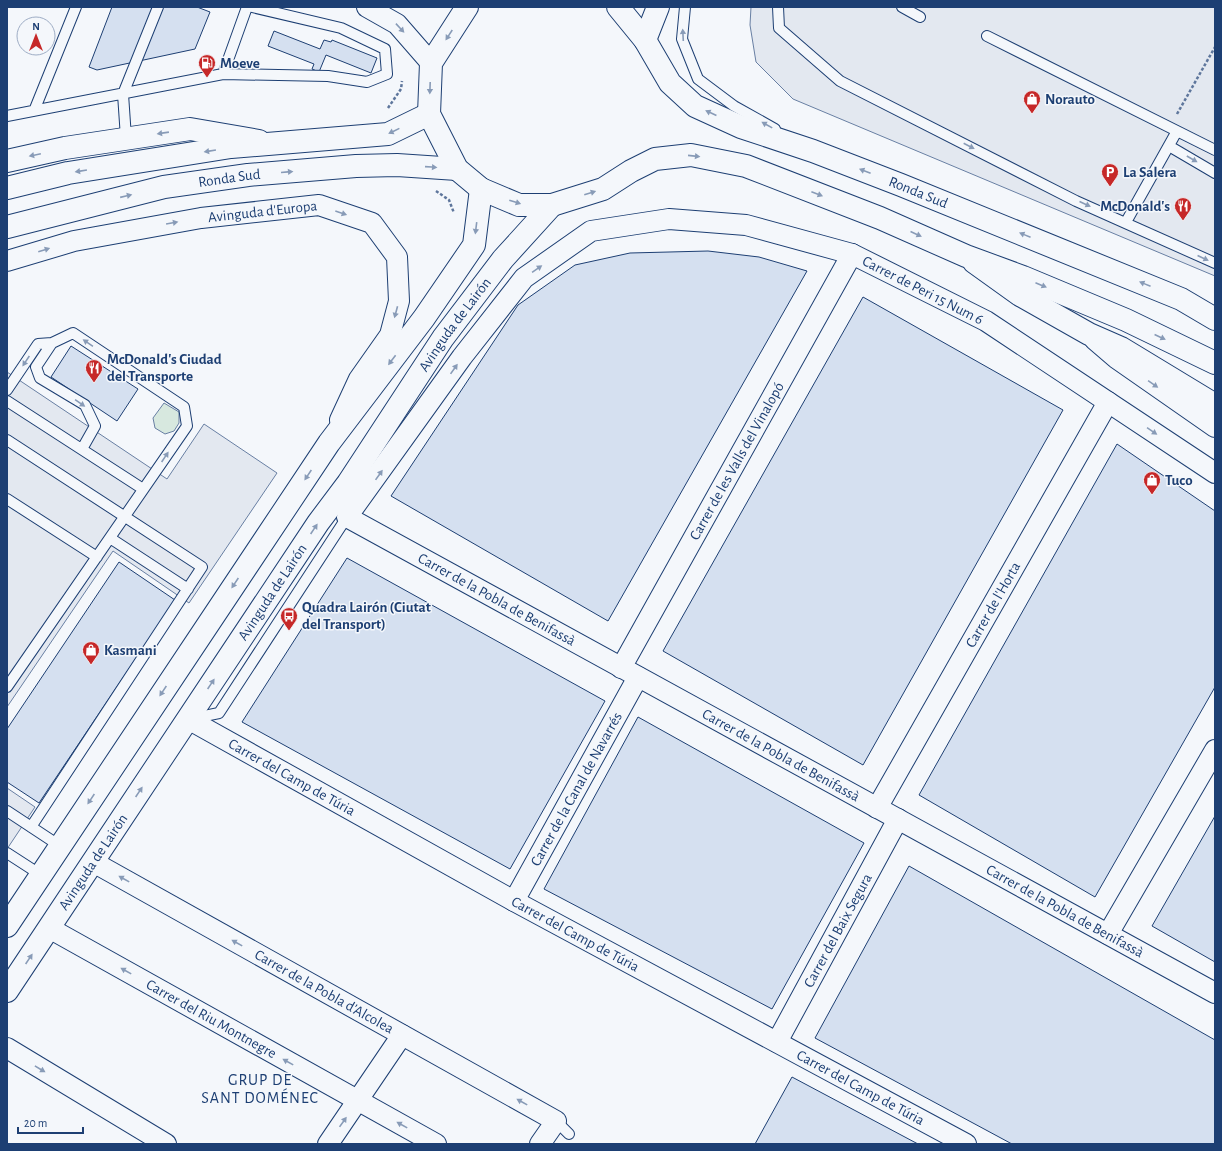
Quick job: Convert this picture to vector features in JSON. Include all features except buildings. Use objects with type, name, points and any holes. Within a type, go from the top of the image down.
[{"type":"main road","points":[[467,7],[431,63],[429,114],[457,169],[481,189],[519,204],[552,204],[603,189],[631,171],[655,159],[691,155],[746,166],[880,218],[966,256],[1023,277],[1126,320],[1215,363]]},
{"type":"main road","name":"Ronda Sud","points":[[618,7],[645,40],[670,83],[695,106],[741,127],[813,151],[901,185],[1182,299],[1215,319]]},
{"type":"main road","points":[[645,40],[658,7]]},
{"type":"main road","name":"Ronda Sud","points":[[7,188],[68,173],[231,147],[388,134],[429,114]]},
{"type":"main road","points":[[7,161],[126,138],[190,129],[270,143]]},
{"type":"main road","name":"Ronda Sud","points":[[7,226],[164,187],[248,175],[356,166],[397,165],[457,169]]},
{"type":"main road","name":"Avinguda de Lairón","points":[[7,926],[329,443],[424,318],[474,245],[481,189]]},
{"type":"main road","name":"Avinguda de Lairón","points":[[7,991],[318,523],[357,488],[443,338],[503,258],[552,204]]},
{"type":"main road","points":[[966,256],[1020,295],[1089,334],[1121,348],[1215,405]]},
{"type":"main road","points":[[1182,299],[1215,305]]},
{"type":"street","points":[[367,7],[397,24],[431,63]]},
{"type":"street","name":"Avinguda d'Europa","points":[[7,261],[74,241],[201,218],[319,205],[372,223],[397,257],[399,301],[390,335],[359,379],[329,443]]},
{"type":"street","name":"Carrer de Peri 15 Num 6","points":[[591,231],[669,219],[746,225],[852,254],[986,320],[1215,473]]},
{"type":"street","name":"Avinguda de Lairón","points":[[347,517],[357,488],[524,278],[591,231]]},
{"type":"street","name":"Carrer de les Valls del Vinalopó","points":[[630,673],[852,254]]},
{"type":"street","points":[[1089,334],[1116,358],[1215,427]]},
{"type":"street","name":"Carrer de l'Horta","points":[[877,808],[1108,402]]},
{"type":"street","name":"Carrer de la Pobla de Benifassà","points":[[347,517],[1215,993]]},
{"type":"street","name":"Carrer de la Canal de Navarrés","points":[[514,901],[630,673]]},
{"type":"street","name":"Carrer del Camp de Túria","points":[[188,719],[514,901],[966,1144]]},
{"type":"street","points":[[1108,934],[1215,750]]},
{"type":"street","name":"Carrer del Baix Segura","points":[[777,1042],[898,819]]},
{"type":"street","name":"Carrer de la Pobla d'Alcolea","points":[[93,862],[563,1127],[540,1144]]},
{"type":"street","name":"Carrer del Riu Montnegre","points":[[49,928],[436,1144]]},
{"type":"street","points":[[328,1144],[402,1035]]},
{"type":"street","points":[[7,1048],[166,1144]]},
{"type":"lane","points":[[34,111],[76,7]]},
{"type":"lane","points":[[126,138],[123,94],[158,7]]},
{"type":"lane","points":[[223,74],[247,7]]},
{"type":"lane","points":[[7,116],[223,74],[328,76],[366,82],[388,74],[386,49],[341,28],[252,7]]},
{"type":"lane","points":[[685,7],[682,39],[698,79],[734,106],[813,151]]},
{"type":"lane","points":[[778,7],[779,28],[840,81],[1076,200],[1215,263]]},
{"type":"lane","points":[[902,7],[920,17]]},
{"type":"lane","points":[[987,36],[1215,150]]},
{"type":"lane","points":[[1126,222],[1177,131]]},
{"type":"lane","points":[[1169,146],[1215,173]]},
{"type":"lane","points":[[7,390],[38,344],[52,343],[73,333],[184,407],[187,426],[7,687]]},
{"type":"lane","points":[[52,343],[36,367],[40,378],[85,405],[95,426],[82,449]]},
{"type":"lane","points":[[7,401],[143,489]]},
{"type":"lane","points":[[7,440],[202,567],[31,827]]},
{"type":"lane","points":[[7,499],[97,557]]},
{"type":"lane","points":[[188,719],[219,713],[347,517]]},
{"type":"lane","points":[[110,538],[188,589]]},
{"type":"lane","points":[[7,811],[60,846]]},
{"type":"lane","points":[[9,857],[40,875]]},
{"type":"path","points":[[388,134],[377,114],[389,107],[401,88],[404,74]]},
{"type":"path","points":[[431,188],[449,200],[457,219]]},
{"type":"shaded area","name":"La Salera","points":[[751,7],[1215,7],[1215,276],[793,99],[756,62],[750,25]]},
{"type":"shaded area","points":[[7,372],[167,479],[204,424],[277,473],[189,603],[113,551],[7,707]]},
{"type":"shaded area","points":[[164,403],[179,412],[179,423],[174,431],[165,434],[155,428],[153,418]]},
{"type":"shaded area","points":[[7,788],[35,807],[7,849]]},
{"type":"place","name":"Moeve","points":[[207,78]]},
{"type":"place","name":"Norauto","points":[[1032,114]]},
{"type":"place","name":"La Salera","points":[[1110,187]]},
{"type":"place","name":"McDonald's","points":[[1183,221]]},
{"type":"place","name":"McDonald's Ciudad del Transporte","points":[[94,383]]},
{"type":"place","name":"Tuco","points":[[1152,495]]},
{"type":"place","name":"Quadra Lairón (Ciutat del Transport)","points":[[289,631]]},
{"type":"place","name":"Kasmani","points":[[91,665]]},
{"type":"district","name":"GRUP DE SANT DOMÉNEC","points":[[260,1088]]}]
